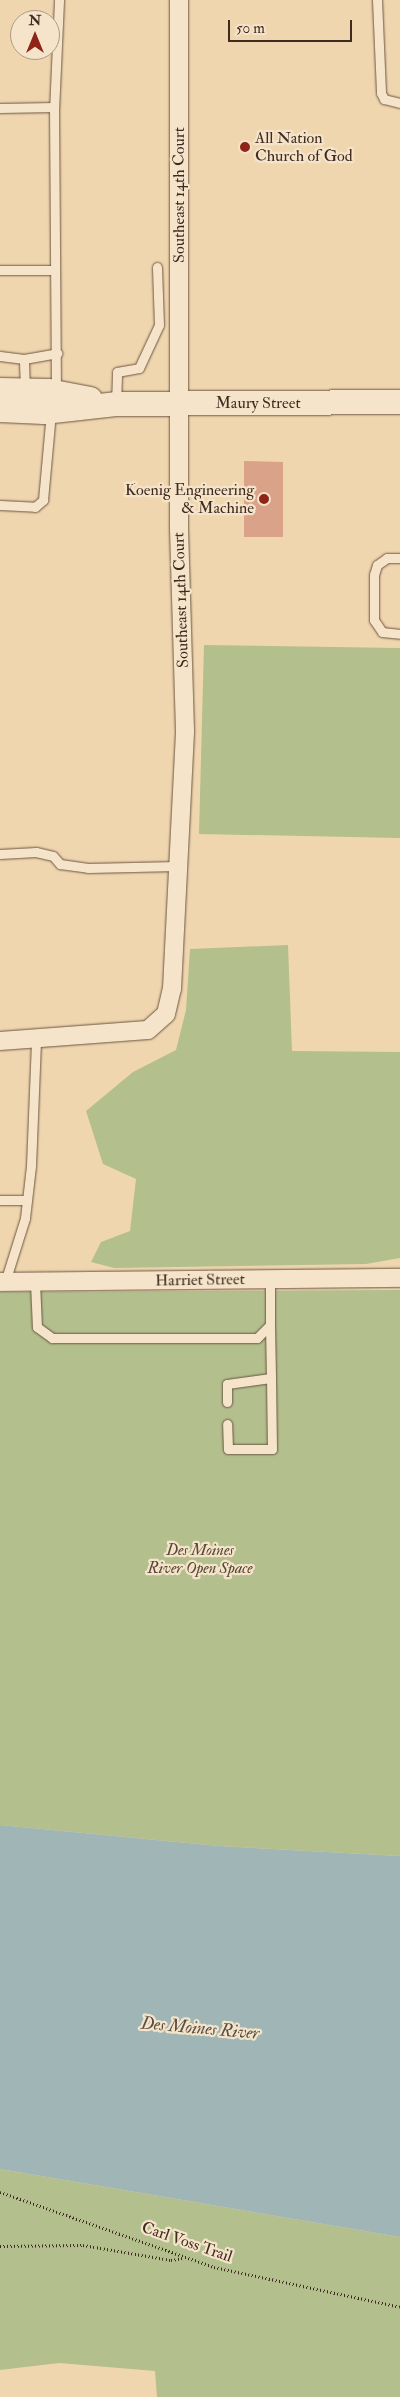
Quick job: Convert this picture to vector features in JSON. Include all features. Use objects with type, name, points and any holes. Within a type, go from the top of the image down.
[{"type":"main road","name":"Maury Street","points":[[0,390],[25,391],[53,402]]},
{"type":"main road","name":"Maury Street","points":[[0,410],[53,402],[180,404],[400,402]]},
{"type":"street","name":"Southeast 14th Court","points":[[0,1042],[148,1030],[166,1014],[172,989],[185,731],[179,526],[179,0]]},
{"type":"street","name":"Harriet Street","points":[[3,1282],[400,1278]]},
{"type":"lane","points":[[0,505],[35,507],[43,500],[57,353],[54,107],[59,0]]},
{"type":"lane","points":[[377,0],[381,93],[384,99],[400,103]]},
{"type":"lane","points":[[0,108],[54,107]]},
{"type":"lane","points":[[116,404],[117,372],[139,368],[160,324],[157,267]]},
{"type":"lane","points":[[0,270],[56,270]]},
{"type":"lane","points":[[0,356],[24,359],[57,353]]},
{"type":"lane","points":[[24,359],[25,391]]},
{"type":"lane","points":[[400,558],[387,558],[378,565],[374,575],[374,620],[382,632],[400,634]]},
{"type":"lane","points":[[0,854],[36,852],[53,856],[60,864],[88,868],[178,866]]},
{"type":"lane","points":[[3,1282],[16,1250],[27,1200],[31,1166],[36,1039]]},
{"type":"lane","points":[[0,1200],[27,1200]]},
{"type":"lane","points":[[227,1424],[228,1449],[272,1449],[270,1279]]},
{"type":"lane","points":[[35,1282],[37,1327],[52,1338],[257,1338],[270,1325]]},
{"type":"lane","points":[[227,1402],[227,1384],[270,1378]]},
{"type":"path","name":"Carl Voss Trail","points":[[0,2192],[162,2247],[184,2258],[270,2280],[400,2307]]},
{"type":"path","points":[[0,2246],[83,2245],[171,2260],[184,2258]]},
{"type":"green space","points":[[204,645],[400,648],[400,838],[199,834]]},
{"type":"green space","points":[[288,945],[292,1051],[400,1052],[400,1258],[366,1264],[114,1268],[91,1262],[101,1242],[130,1231],[136,1179],[103,1164],[86,1111],[133,1072],[176,1050],[186,1010],[190,949]]},
{"type":"green space","name":"Des Moines River Open Space","points":[[400,1290],[400,1856],[219,1846],[0,1825],[0,1292]]},
{"type":"green space","points":[[0,2169],[400,2237],[400,2397],[157,2397],[155,2371],[59,2363],[0,2370]]},
{"type":"water","name":"Des Moines River","points":[[0,1825],[219,1846],[400,1856],[400,2237],[0,2169]]},
{"type":"building","name":"Koenig Engineering & Machine","points":[[244,461],[283,462],[283,537],[244,537]]},
{"type":"place","name":"All Nation Church of God","points":[[245,147]]},
{"type":"place","name":"Koenig Engineering & Machine","points":[[264,499]]}]
